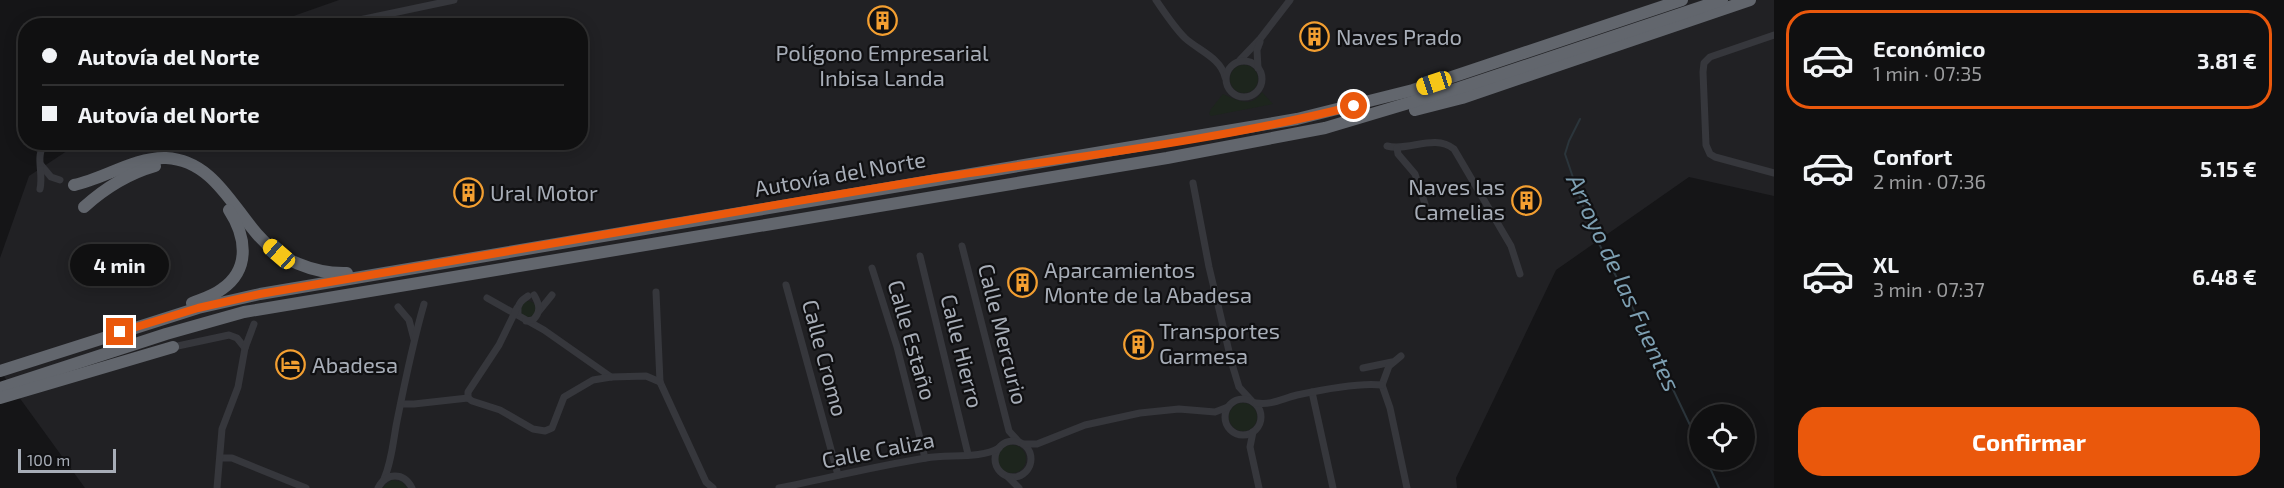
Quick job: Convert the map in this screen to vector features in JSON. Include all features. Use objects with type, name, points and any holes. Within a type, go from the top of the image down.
[{"type":"highway","name":"Autovía del Norte","points":[[0,371],[165,318],[226,301],[927,180],[1137,148],[1322,114],[1413,90],[1682,0]]},
{"type":"highway","name":"Autovía del Norte","points":[[0,388],[166,334],[244,312],[964,190],[1167,158],[1324,128],[1459,88],[1722,0]]},
{"type":"highway","points":[[1324,128],[1376,120],[1462,98],[1750,0]]},
{"type":"highway","points":[[74,185],[145,161],[164,158],[181,160],[202,168],[258,236],[279,254],[294,262],[335,273],[390,271]]},
{"type":"highway","points":[[84,207],[112,185],[135,173],[159,165],[173,165],[191,170],[200,176],[227,206],[240,229],[244,248],[243,259],[234,279],[215,294],[179,308],[165,318]]},
{"type":"highway","points":[[0,398],[173,347]]},
{"type":"street","points":[[369,18],[454,0]]},
{"type":"street","points":[[1156,0],[1186,38],[1212,58],[1224,71],[1226,84],[1233,94],[1245,98],[1260,88],[1262,82],[1257,50],[1260,39]]},
{"type":"street","points":[[1225,77],[1227,71],[1246,56],[1290,0]]},
{"type":"street","points":[[1774,35],[1710,57],[1704,63],[1702,72],[1705,142],[1710,154],[1715,158],[1774,173]]},
{"type":"street","points":[[1212,58],[1249,62],[1258,68]]},
{"type":"street","points":[[1387,146],[1397,148],[1444,142],[1454,149],[1510,246],[1520,274]]},
{"type":"street","points":[[1397,148],[1398,154],[1416,174],[1425,204]]},
{"type":"street","points":[[40,189],[41,150]]},
{"type":"street","points":[[40,163],[51,177],[60,180]]},
{"type":"street","points":[[1193,183],[1209,267],[1239,387],[1237,396],[1229,405],[1225,415],[1227,424]]},
{"type":"street","name":"Calle Mercurio","points":[[962,246],[1009,431],[1022,443]]},
{"type":"street","name":"Calle Hierro","points":[[920,256],[968,454]]},
{"type":"street","name":"Calle Estaño","points":[[872,268],[897,347],[925,458]]},
{"type":"street","name":"Calle Cromo","points":[[786,285],[838,475]]},
{"type":"street","points":[[656,292],[660,382],[706,485],[713,488]]},
{"type":"street","points":[[524,320],[533,320],[552,295]]},
{"type":"street","points":[[468,398],[468,392],[499,345],[521,301],[531,296],[539,304],[538,322],[543,330]]},
{"type":"street","points":[[487,298],[516,311],[524,320],[543,330],[611,377]]},
{"type":"street","points":[[378,488],[391,463],[400,404],[424,304]]},
{"type":"street","points":[[398,306],[409,320],[414,339]]},
{"type":"street","points":[[217,488],[222,429],[238,387],[245,348],[255,324]]},
{"type":"street","points":[[173,347],[229,335],[237,338],[245,348]]},
{"type":"street","points":[[1363,368],[1392,362],[1401,356]]},
{"type":"street","points":[[1392,362],[1382,385],[1390,408],[1407,488]]},
{"type":"street","points":[[593,380],[594,364]]},
{"type":"street","points":[[400,404],[468,398],[500,410],[533,429],[545,431],[552,428],[564,397],[593,380],[646,376],[660,382]]},
{"type":"street","points":[[996,466],[995,455],[1000,447],[1009,441],[1036,444],[1085,425],[1140,413],[1179,410],[1215,412],[1239,399],[1269,405],[1312,392],[1382,385]]},
{"type":"street","points":[[1239,387],[1260,410],[1261,418]]},
{"type":"street","points":[[1312,392],[1334,488]]},
{"type":"street","points":[[1259,488],[1250,447],[1253,432],[1269,405]]},
{"type":"street","points":[[1215,412],[1233,432],[1239,434],[1253,432]]},
{"type":"street","name":"Calle Mercurio","points":[[1000,447],[1009,431]]},
{"type":"street","points":[[1239,434],[1250,447]]},
{"type":"street","points":[[1022,443],[1029,449],[1032,460]]},
{"type":"street","points":[[984,455],[1001,473],[1017,478],[1024,474],[1030,466],[1036,444]]},
{"type":"street","name":"Calle Caliza","points":[[779,488],[925,458],[968,454],[984,455],[1000,447]]},
{"type":"street","points":[[220,458],[232,458],[306,488]]},
{"type":"street","points":[[391,463],[412,488]]},
{"type":"street","points":[[384,479],[394,476],[402,477]]},
{"type":"shaded area","points":[[339,0],[1774,0],[1774,196],[1689,177],[1556,270],[1456,478],[1457,488],[85,488],[0,371],[0,258],[29,176],[68,150],[588,150],[588,18],[288,18]]},
{"type":"shaded area","points":[[1244,65],[1254,69],[1258,79],[1254,89],[1244,93],[1234,89],[1230,79],[1234,69]]},
{"type":"shaded area","points":[[1262,92],[1273,104],[1211,116],[1209,114],[1223,94],[1249,102]]},
{"type":"shaded area","points":[[528,301],[534,303],[536,309],[534,315],[528,317],[522,315],[520,309],[522,303]]},
{"type":"shaded area","points":[[1243,403],[1253,407],[1257,417],[1253,427],[1243,431],[1233,427],[1229,417],[1233,407]]},
{"type":"shaded area","points":[[1012,445],[1022,449],[1026,459],[1022,469],[1012,473],[1002,469],[998,459],[1002,449]]},
{"type":"shaded area","points":[[392,480],[402,482],[407,488],[382,488]]},
{"type":"waterway","name":"Arroyo de las Fuentes","points":[[1580,119],[1565,154],[1581,201],[1597,240],[1649,339],[1689,423]]},
{"type":"waterway","name":"Arroyo de las Fuentes","points":[[1711,470],[1719,488]]},
{"type":"place","name":"Polígono Empresarial Inbisa Landa","points":[[882,21]]},
{"type":"place","name":"Naves Prado","points":[[1315,37]]},
{"type":"place","name":"Ural Motor","points":[[469,193]]},
{"type":"place","name":"Naves las Camelias","points":[[1526,200]]},
{"type":"place","name":"Aparcamientos Monte de la Abadesa","points":[[1023,283]]},
{"type":"place","name":"Transportes Garmesa","points":[[1138,344]]},
{"type":"place","name":"Abadesa","points":[[291,365]]},
{"type":"route","points":[[120,332],[198,308],[260,294],[927,180],[1137,148],[1264,126],[1354,106]]}]
